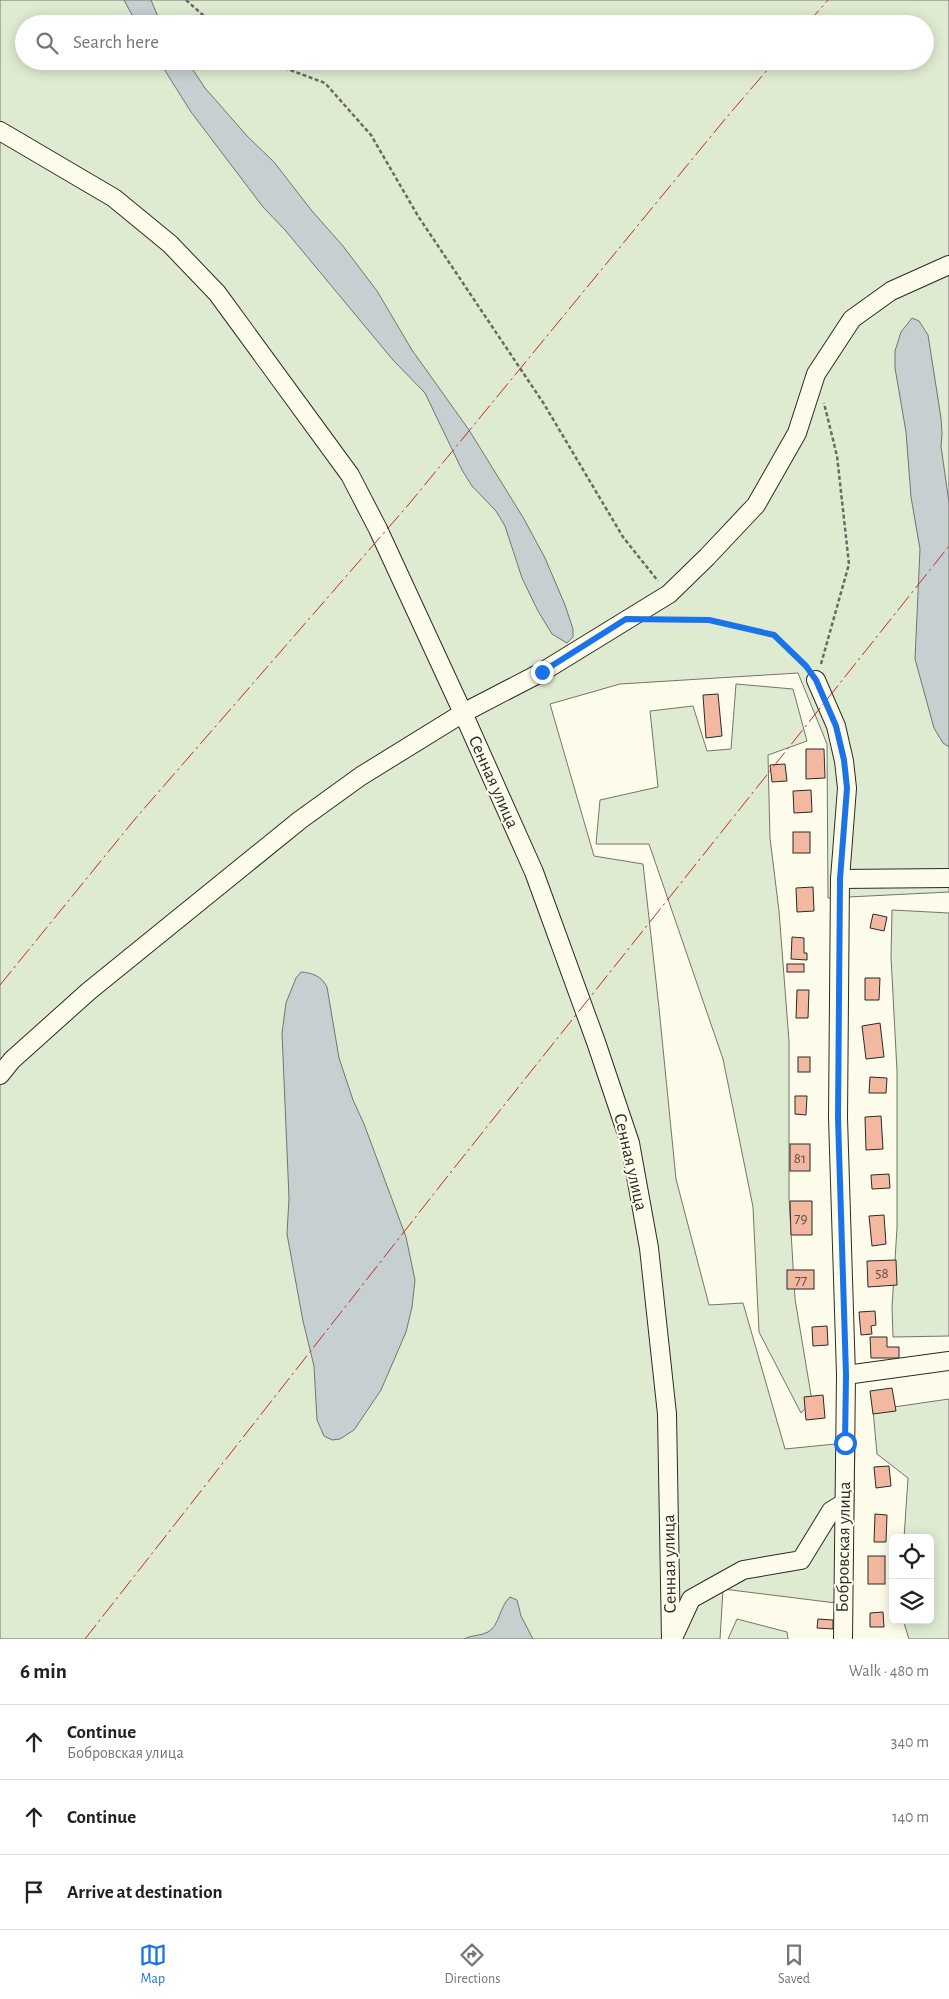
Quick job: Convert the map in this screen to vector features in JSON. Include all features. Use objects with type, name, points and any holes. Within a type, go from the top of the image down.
[{"type":"street","name":"Сенная улица","points":[[0,131],[114,198],[170,244],[217,293],[350,475],[378,529],[534,872],[596,1042],[630,1143],[649,1248],[667,1414],[672,1639]]},
{"type":"street","points":[[0,1075],[12,1060],[89,991],[300,820],[361,776],[463,713],[542,672],[669,594],[756,505],[797,433],[816,374],[852,319],[891,291],[949,265]]},
{"type":"street","name":"Бобровская улица","points":[[816,680],[836,726],[844,760],[847,788],[840,879],[838,1118],[846,1375],[843,1639]]},
{"type":"street","points":[[840,879],[949,878]]},
{"type":"street","points":[[846,1375],[949,1361]]},
{"type":"street","points":[[672,1639],[690,1599],[743,1570],[801,1560],[831,1511],[844,1503]]},
{"type":"path","points":[[186,0],[203,15]]},
{"type":"path","points":[[289,70],[325,84],[371,135],[418,216],[544,404],[623,537],[669,594]]},
{"type":"path","points":[[816,680],[830,637],[849,564],[837,456],[823,402]]},
{"type":"path","points":[[654,620],[709,620],[774,635],[806,666],[816,680]]},
{"type":"green space","points":[[0,0],[949,0],[949,892],[828,898],[827,744],[798,673],[620,684],[550,704],[594,856],[643,864],[676,1179],[709,1305],[743,1303],[785,1449],[855,1442],[852,1605],[723,1589],[720,1639],[0,1639]]},
{"type":"green space","points":[[736,684],[793,689],[807,741],[768,755],[770,838],[779,911],[789,1041],[789,1198],[795,1299],[812,1401],[801,1413],[759,1332],[753,1207],[723,1059],[649,844],[596,844],[600,800],[658,787],[650,711],[693,706],[707,751],[731,749]]},
{"type":"green space","points":[[892,910],[949,913],[949,1336],[893,1337],[892,1307],[897,1228],[897,1071],[891,957]]},
{"type":"green space","points":[[949,1399],[949,1639],[909,1639],[904,1624],[934,1624],[934,1534],[904,1534],[908,1478],[877,1454],[873,1410]]},
{"type":"green space","points":[[737,1619],[787,1632],[788,1639],[728,1639]]},
{"type":"shaded area","points":[[124,0],[151,0],[157,15],[132,15]]},
{"type":"shaded area","points":[[165,70],[193,70],[205,88],[248,137],[274,162],[312,211],[343,246],[377,291],[412,350],[469,430],[524,519],[545,558],[565,605],[573,629],[573,637],[567,643],[552,634],[538,611],[522,578],[505,526],[496,511],[472,486],[462,470],[425,393],[393,360],[285,230],[263,207],[191,112]]},
{"type":"shaded area","points":[[912,318],[919,321],[928,335],[941,418],[941,446],[949,503],[949,747],[943,743],[934,728],[915,659],[920,549],[911,497],[906,432],[895,368],[895,351],[901,332]]},
{"type":"shaded area","points":[[301,972],[316,976],[327,987],[339,1058],[353,1100],[364,1124],[406,1237],[415,1280],[412,1307],[406,1332],[381,1390],[354,1430],[340,1439],[332,1440],[324,1436],[317,1420],[314,1366],[303,1321],[287,1234],[289,1198],[282,1033],[286,1003],[296,978]]},
{"type":"shaded area","points":[[510,1597],[517,1600],[521,1616],[533,1639],[464,1639],[492,1629],[506,1601]]},
{"type":"building","points":[[718,694],[722,736],[706,738],[703,695]]},
{"type":"building","points":[[806,749],[824,749],[825,778],[806,779]]},
{"type":"building","points":[[785,764],[787,781],[772,782],[770,765]]},
{"type":"building","points":[[811,790],[812,812],[794,813],[793,791]]},
{"type":"building","points":[[793,832],[810,832],[810,853],[793,853]]},
{"type":"building","points":[[813,887],[814,911],[797,912],[796,888]]},
{"type":"building","points":[[873,914],[887,917],[884,931],[870,928]]},
{"type":"building","points":[[792,937],[804,938],[804,953],[807,953],[807,960],[791,959]]},
{"type":"building","points":[[787,964],[804,964],[804,972],[787,972]]},
{"type":"building","points":[[865,978],[880,978],[879,1000],[865,1000]]},
{"type":"building","points":[[797,990],[809,990],[808,1018],[796,1018]]},
{"type":"building","points":[[880,1023],[884,1057],[866,1059],[862,1026]]},
{"type":"building","points":[[798,1057],[810,1057],[810,1072],[798,1072]]},
{"type":"building","points":[[870,1077],[887,1078],[886,1093],[869,1093]]},
{"type":"building","points":[[795,1096],[807,1096],[806,1115],[795,1114]]},
{"type":"building","points":[[881,1116],[883,1149],[866,1150],[865,1117]]},
{"type":"building","points":[[790,1144],[810,1144],[810,1171],[790,1171]]},
{"type":"building","points":[[889,1174],[890,1188],[872,1189],[871,1175]]},
{"type":"building","points":[[790,1201],[812,1201],[812,1235],[791,1235]]},
{"type":"building","points":[[884,1215],[886,1244],[872,1246],[869,1216]]},
{"type":"building","points":[[896,1260],[897,1285],[868,1287],[867,1261]]},
{"type":"building","points":[[787,1270],[814,1270],[814,1289],[787,1289]]},
{"type":"building","points":[[875,1311],[876,1325],[871,1326],[872,1334],[861,1335],[859,1312]]},
{"type":"building","points":[[827,1326],[828,1345],[813,1346],[812,1327]]},
{"type":"building","points":[[870,1337],[887,1337],[887,1347],[899,1347],[899,1358],[871,1358]]},
{"type":"building","points":[[892,1388],[896,1411],[873,1414],[870,1391]]},
{"type":"building","points":[[823,1395],[825,1418],[806,1420],[804,1397]]},
{"type":"building","points":[[889,1466],[891,1486],[876,1488],[874,1467]]},
{"type":"building","points":[[875,1514],[887,1515],[886,1542],[874,1542]]},
{"type":"building","points":[[868,1556],[885,1556],[885,1584],[868,1584]]},
{"type":"building","points":[[883,1612],[884,1627],[870,1627],[870,1613]]},
{"type":"building","points":[[818,1619],[833,1620],[833,1629],[817,1628]]},
{"type":"power","points":[[815,15],[828,0]]},
{"type":"power","points":[[0,985],[135,819],[409,504],[767,70]]},
{"type":"power","points":[[85,1639],[447,1177],[949,546]]},
{"type":"route","points":[[542,672],[626,619],[709,620],[774,635],[806,666],[816,680],[836,726],[844,760],[847,788],[840,879],[838,1118],[846,1375],[845,1443]]}]
